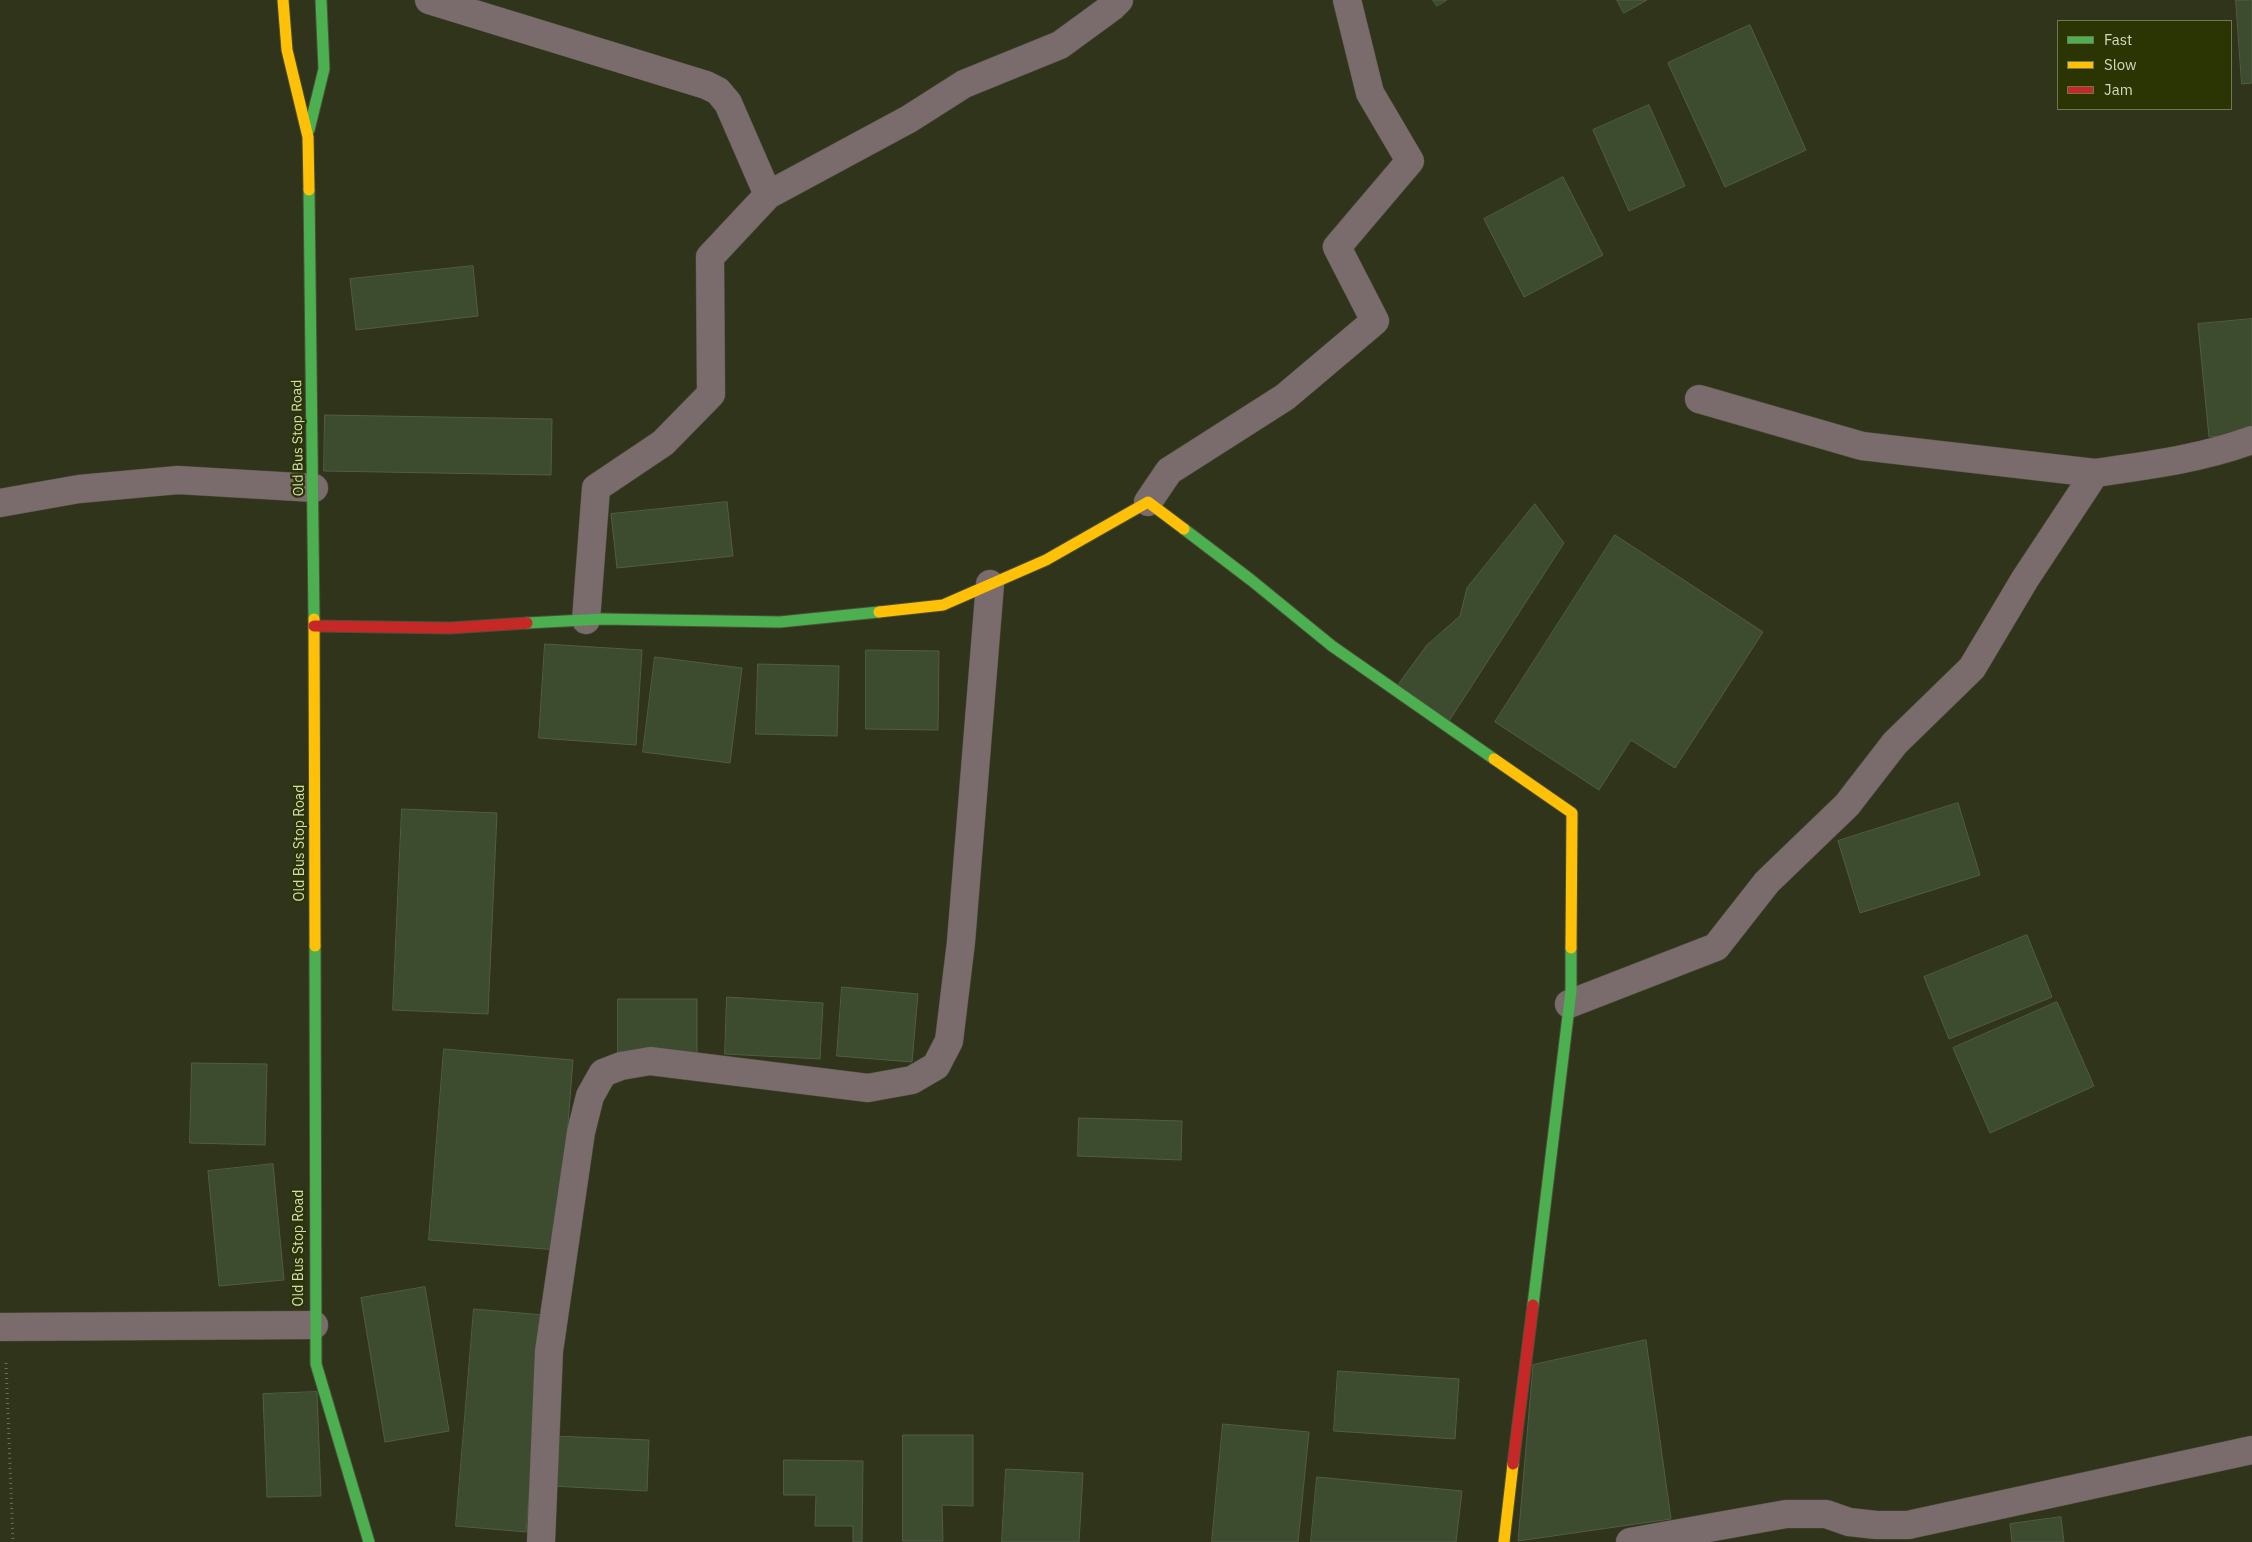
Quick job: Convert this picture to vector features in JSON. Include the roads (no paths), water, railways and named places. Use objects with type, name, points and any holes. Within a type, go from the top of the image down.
[{"type":"street","name":"Old Bus Stop Road","points":[[283,0],[287,50],[308,137],[314,488],[314,1325],[316,1364],[369,1542]]},
{"type":"street","name":"Old Bus Stop Road","points":[[308,137],[324,68],[321,0]]},
{"type":"street","points":[[429,0],[706,85],[718,91],[728,103],[768,195]]},
{"type":"street","points":[[586,620],[596,488],[663,443],[711,394],[710,258],[768,195],[909,119],[964,84],[1060,44],[1119,0]]},
{"type":"street","points":[[314,626],[450,628],[586,620],[780,622],[943,605],[1046,560],[1148,502],[1168,471],[1286,397],[1375,321],[1337,247],[1410,161],[1370,94],[1347,0]]},
{"type":"street","points":[[1699,399],[1862,446],[2095,473],[2216,453],[2252,440]]},
{"type":"street","points":[[1569,1004],[1716,947],[1767,882],[1847,805],[1895,743],[1972,668],[2025,579],[2095,473]]},
{"type":"street","points":[[0,503],[79,489],[178,480],[314,488]]},
{"type":"street","points":[[1148,502],[1332,646],[1572,813],[1569,1004],[1504,1542]]},
{"type":"street","points":[[541,1542],[549,1352],[581,1132],[590,1096],[603,1073],[621,1066],[650,1061],[868,1088],[912,1080],[936,1066],[949,1041],[961,942],[990,584]]},
{"type":"street","points":[[2,1327],[314,1325]]},
{"type":"street","points":[[1630,1542],[1786,1514],[1826,1514],[1849,1522],[1876,1525],[1908,1525],[2252,1450]]}]
